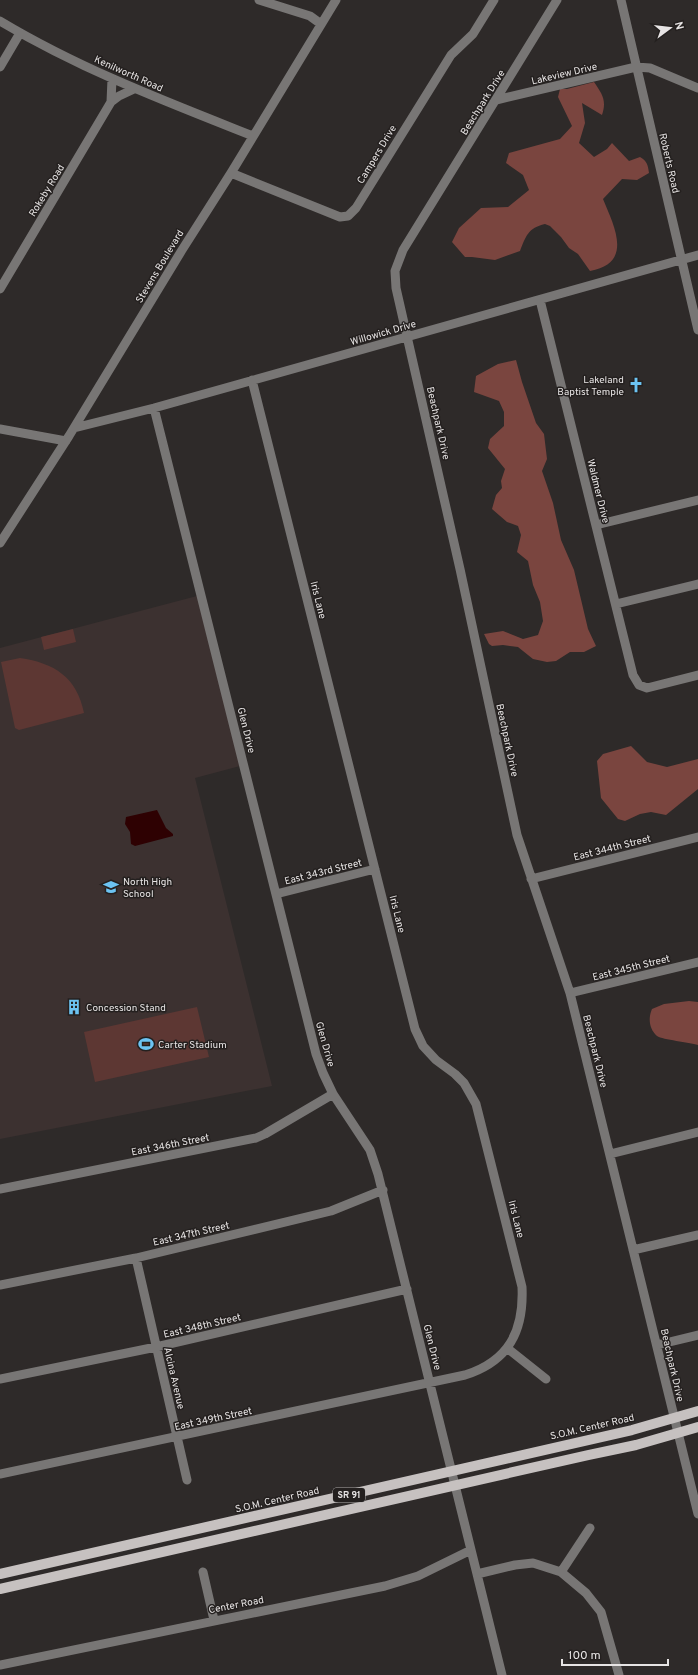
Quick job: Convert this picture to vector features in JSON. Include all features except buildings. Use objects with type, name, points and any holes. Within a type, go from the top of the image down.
[{"type":"main road","name":"S.O.M. Center Road","points":[[0,1574],[452,1472],[632,1430],[698,1412]]},
{"type":"main road","name":"SR 91","points":[[0,1589],[636,1445],[698,1428]]},
{"type":"street","points":[[259,0],[310,16],[321,24]]},
{"type":"street","name":"Stevens Boulevard","points":[[0,543],[66,441],[336,0]]},
{"type":"street","name":"Campers Drive","points":[[231,173],[340,217],[348,216],[356,208],[451,56],[473,34],[494,0]]},
{"type":"street","name":"Beachpark Drive","points":[[557,0],[403,250],[395,271],[396,288],[460,569],[516,835],[570,993],[698,1514]]},
{"type":"street","name":"Roberts Road","points":[[621,0],[698,330]]},
{"type":"street","name":"Kenilworth Road","points":[[0,21],[20,33],[134,89],[254,136]]},
{"type":"street","points":[[0,68],[20,33]]},
{"type":"street","points":[[636,67],[650,68],[698,88]]},
{"type":"street","name":"Lakeview Drive","points":[[496,100],[636,67]]},
{"type":"street","name":"Rokeby Road","points":[[111,102],[112,79]]},
{"type":"street","name":"Rokeby Road","points":[[0,289],[111,102],[119,96],[134,89]]},
{"type":"street","name":"Willowick Drive","points":[[74,428],[154,408],[698,255]]},
{"type":"street","name":"Waldmer Drive","points":[[540,300],[633,675],[639,685],[647,688],[698,675]]},
{"type":"street","name":"Iris Lane","points":[[252,380],[415,1029],[423,1046],[436,1060],[464,1082],[476,1104],[522,1287],[523,1306],[521,1319],[507,1348],[500,1356],[480,1370],[431,1383]]},
{"type":"street","name":"Glen Drive","points":[[154,408],[316,1054],[323,1074],[333,1094],[370,1150],[383,1190],[502,1675]]},
{"type":"street","points":[[0,429],[66,441]]},
{"type":"street","points":[[596,525],[698,500]]},
{"type":"street","points":[[616,604],[698,584]]},
{"type":"street","name":"East 344th Street","points":[[531,879],[698,838]]},
{"type":"street","name":"East 343rd Street","points":[[276,894],[375,869]]},
{"type":"street","name":"East 345th Street","points":[[570,993],[698,962]]},
{"type":"street","name":"East 346th Street","points":[[0,1189],[256,1138],[333,1094]]},
{"type":"street","points":[[610,1154],[698,1132]]},
{"type":"street","name":"East 347th Street","points":[[0,1285],[136,1258],[330,1211],[383,1190]]},
{"type":"street","points":[[633,1250],[698,1235]]},
{"type":"street","name":"Alcina Avenue","points":[[136,1258],[187,1480]]},
{"type":"street","name":"East 348th Street","points":[[0,1379],[156,1347],[407,1289]]},
{"type":"street","points":[[657,1345],[698,1335]]},
{"type":"street","points":[[507,1348],[546,1379]]},
{"type":"street","name":"East 349th Street","points":[[0,1474],[431,1383]]},
{"type":"street","points":[[561,1572],[590,1528]]},
{"type":"street","name":"Center Road","points":[[0,1664],[384,1586],[418,1576],[471,1550]]},
{"type":"street","points":[[477,1574],[515,1565],[533,1563],[561,1572],[586,1593],[601,1612],[618,1675]]},
{"type":"street","points":[[203,1572],[214,1620]]},
{"type":"shaded area","points":[[594,82],[604,101],[602,115],[582,103],[585,123],[579,143],[594,157],[607,149],[612,143],[629,161],[640,157],[644,160],[647,164],[649,173],[637,180],[622,179],[603,199],[612,221],[617,242],[616,252],[612,260],[604,267],[590,271],[578,254],[569,248],[550,226],[545,224],[531,230],[528,233],[520,251],[495,260],[465,257],[452,242],[459,228],[481,208],[508,207],[529,190],[523,175],[506,163],[509,153],[560,139],[572,126],[558,97],[560,89],[567,89]]},
{"type":"shaded area","points":[[516,360],[536,423],[544,434],[547,459],[542,471],[553,503],[561,540],[574,570],[588,629],[596,646],[584,652],[570,652],[556,661],[547,662],[533,659],[518,647],[503,645],[492,646],[489,644],[484,634],[503,631],[523,639],[538,635],[543,621],[540,602],[533,585],[528,561],[517,552],[521,535],[518,526],[507,522],[492,509],[496,495],[502,488],[501,481],[505,469],[488,448],[490,439],[504,426],[504,412],[499,401],[474,392],[476,376],[498,364]]},
{"type":"shaded area","name":"North High School","points":[[197,596],[240,766],[195,778],[272,1086],[0,1139],[0,648]]},
{"type":"shaded area","points":[[73,629],[76,642],[44,650],[41,637]]},
{"type":"shaded area","points":[[20,658],[43,664],[62,674],[70,681],[76,690],[84,713],[19,730],[15,728],[1,662]]},
{"type":"shaded area","points":[[631,746],[647,762],[667,767],[698,759],[698,789],[666,815],[651,812],[640,814],[625,821],[618,819],[601,798],[597,761],[603,754]]},
{"type":"shaded area","points":[[157,810],[166,828],[173,834],[173,836],[135,846],[131,844],[130,832],[125,824],[126,817]]},
{"type":"shaded area","points":[[689,1001],[698,1002],[698,1045],[665,1039],[654,1033],[650,1023],[652,1009],[664,1004]]},
{"type":"shaded area","name":"Carter Stadium","points":[[197,1007],[209,1057],[95,1082],[84,1032]]},
{"type":"place","name":"Lakeland Baptist Temple","points":[[636,385]]},
{"type":"place","name":"North High School","points":[[111,887]]},
{"type":"place","name":"Concession Stand","points":[[74,1007]]},
{"type":"place","name":"Carter Stadium","points":[[146,1044]]}]
